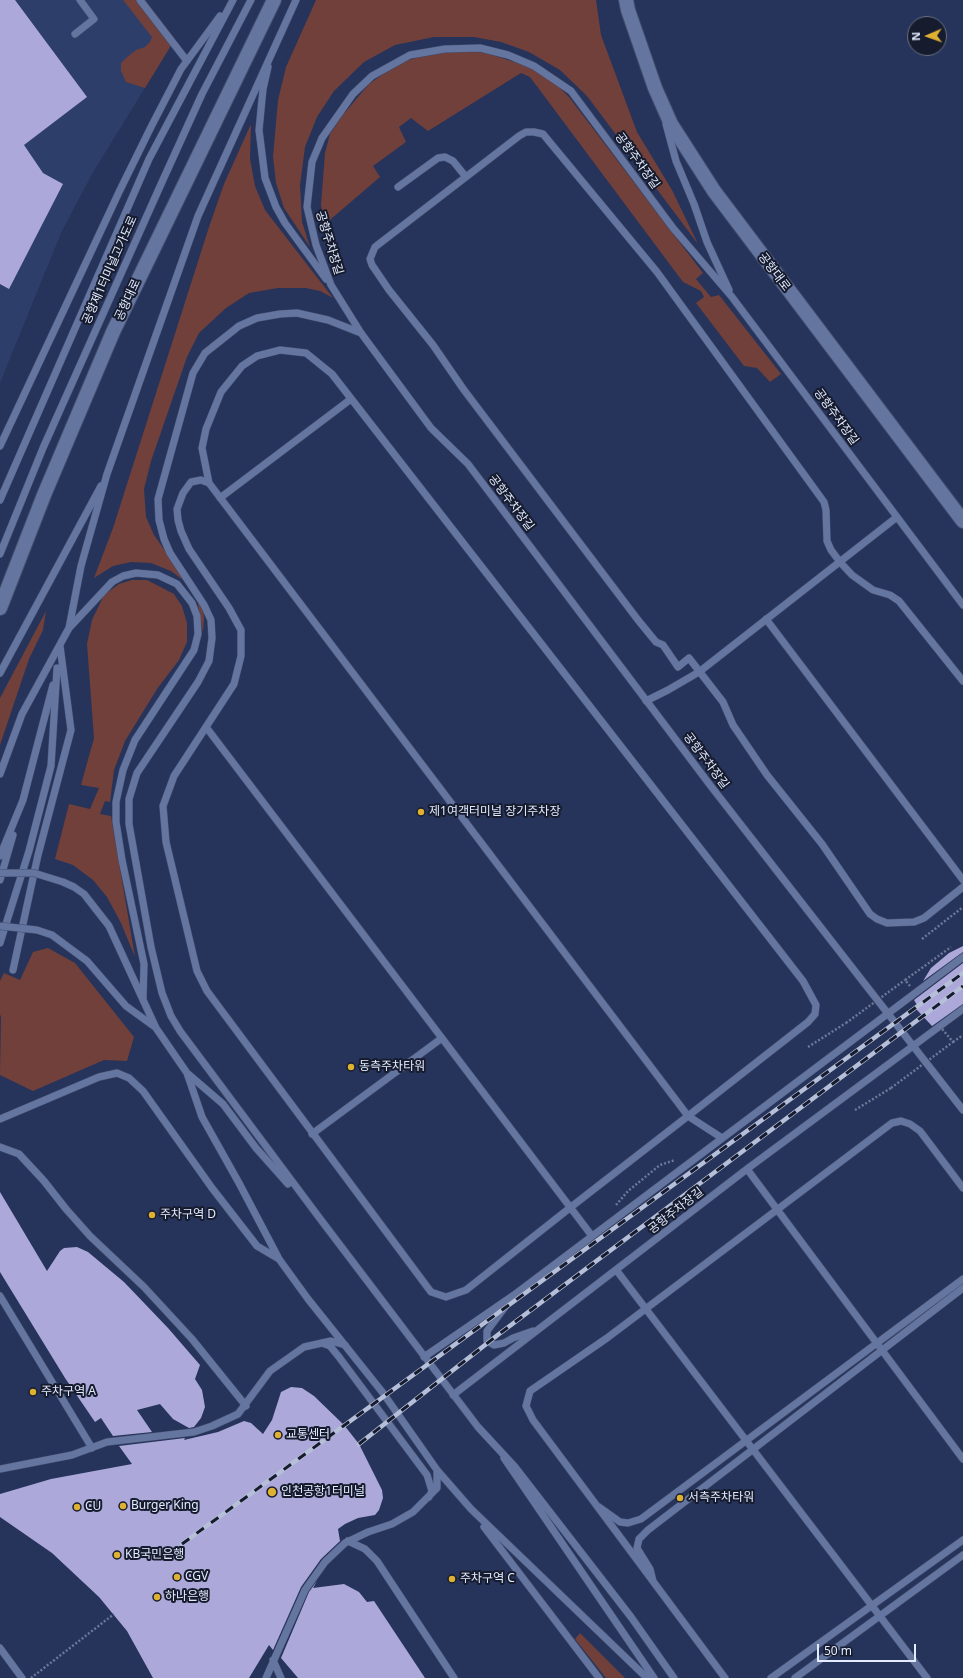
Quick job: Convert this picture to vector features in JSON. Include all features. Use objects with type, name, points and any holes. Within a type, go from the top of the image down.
[{"type":"street","name":"공항대로","points":[[0,608],[50,480],[113,332],[274,0]]},
{"type":"street","name":"공항대로","points":[[626,0],[628,10],[655,88],[672,124],[714,191],[963,520]]},
{"type":"lane","points":[[75,34],[94,19],[80,0]]},
{"type":"lane","points":[[140,0],[187,61]]},
{"type":"lane","points":[[0,500],[149,159],[232,0]]},
{"type":"lane","name":"공항제1터미널고가도로","points":[[0,446],[120,190],[181,69],[232,0]]},
{"type":"lane","name":"공항제1터미널고가도로","points":[[0,554],[16,510],[199,100],[250,0]]},
{"type":"lane","points":[[0,774],[22,714],[69,628],[81,566],[107,474],[198,216],[277,38],[296,0]]},
{"type":"lane","points":[[277,38],[269,64],[260,107],[260,147],[265,178],[273,200],[285,223],[331,285]]},
{"type":"lane","name":"공항주차장길","points":[[963,605],[732,297],[673,228],[571,91],[534,66],[508,55],[480,48],[445,49],[410,55],[372,76],[352,94],[322,138],[312,162],[307,207],[316,245],[331,285],[361,333],[431,428],[468,464],[646,701],[963,1110]]},
{"type":"lane","points":[[655,88],[676,161],[694,204],[707,242],[732,297]]},
{"type":"lane","points":[[963,681],[899,601],[890,595],[873,590],[840,562],[831,550],[827,541],[826,510],[824,502],[657,272],[543,134],[526,132],[519,136],[375,248],[370,259],[372,265],[638,620],[656,642],[663,645],[678,667],[689,658],[723,702],[733,726],[767,775],[822,844],[870,914],[877,919],[887,922],[914,922],[924,918],[963,887]]},
{"type":"lane","points":[[398,187],[438,158],[445,157],[453,161],[466,177]]},
{"type":"lane","points":[[361,333],[328,320],[298,314],[280,314],[257,318],[239,326],[206,353],[193,373],[158,499],[159,520],[164,539],[170,553],[204,605],[211,620],[212,638],[209,661],[198,682],[137,773],[129,799],[128,824],[151,947],[162,993],[171,1016],[453,1396],[478,1427],[515,1466],[631,1617],[674,1678]]},
{"type":"lane","points":[[209,484],[202,448],[206,428],[221,392],[242,366],[257,356],[280,350],[306,352],[332,374],[799,975],[812,994],[816,1005],[815,1014],[808,1022],[688,1116],[571,1208],[466,1290],[446,1297],[431,1292],[207,991],[197,971],[166,842],[163,806],[174,776],[234,684],[241,656],[241,630],[229,608],[189,548],[181,531],[177,509],[183,493],[191,482],[201,480],[209,484],[688,1116],[722,1138]]},
{"type":"lane","points":[[220,498],[351,399]]},
{"type":"lane","points":[[0,674],[107,474]]},
{"type":"lane","points":[[646,701],[699,672],[897,517]]},
{"type":"lane","points":[[69,628],[112,582],[123,576],[136,573],[158,575],[177,584],[192,603],[197,616],[198,634],[194,650],[135,740],[123,770],[118,792],[116,810],[122,860],[144,964],[143,999]]},
{"type":"lane","points":[[766,619],[963,880]]},
{"type":"lane","points":[[0,943],[29,851],[52,766],[57,668],[60,646]]},
{"type":"lane","points":[[14,970],[38,855],[71,730],[60,646]]},
{"type":"lane","points":[[0,880],[23,800],[57,668]]},
{"type":"lane","points":[[206,727],[592,1236]]},
{"type":"lane","points":[[0,856],[23,800]]},
{"type":"lane","points":[[0,873],[34,873],[63,882],[84,894],[109,926],[156,1028],[187,1073],[223,1104],[256,1148],[318,1216]]},
{"type":"lane","points":[[0,926],[37,930],[52,935],[88,961],[126,1006],[156,1028]]},
{"type":"lane","points":[[424,1357],[514,1295],[963,957]]},
{"type":"lane","name":"공항주차장길","points":[[453,1396],[617,1271],[747,1169],[963,1009]]},
{"type":"lane","points":[[312,1134],[442,1038]]},
{"type":"lane","points":[[0,1119],[99,1077],[118,1073],[129,1078],[143,1091],[212,1188],[257,1246],[279,1259]]},
{"type":"lane","points":[[187,1073],[202,1116],[240,1183],[279,1259],[308,1299],[382,1393],[437,1470],[471,1509],[599,1678]]},
{"type":"lane","points":[[725,1678],[592,1502],[533,1420],[526,1406],[530,1391],[607,1338],[892,1123],[901,1122],[910,1124],[920,1131],[963,1188]]},
{"type":"lane","points":[[0,1147],[19,1154],[44,1181],[90,1236],[144,1287],[192,1339],[246,1406]]},
{"type":"lane","points":[[747,1169],[963,1459]]},
{"type":"lane","points":[[617,1271],[927,1678]]},
{"type":"lane","points":[[592,1502],[620,1522],[628,1523],[641,1519],[963,1278]]},
{"type":"lane","points":[[654,1585],[650,1569],[636,1548],[639,1539],[648,1530],[963,1288]]},
{"type":"lane","points":[[514,1295],[487,1331],[488,1341],[494,1345],[504,1343],[538,1330]]},
{"type":"lane","points":[[0,1296],[92,1448]]},
{"type":"lane","points":[[0,1469],[72,1455],[107,1442],[194,1432],[238,1414],[246,1406],[270,1372],[304,1347],[331,1341],[345,1345]]},
{"type":"lane","points":[[322,1343],[330,1346],[339,1357],[427,1475],[432,1491],[428,1500]]},
{"type":"lane","points":[[499,1450],[511,1471],[654,1678]]},
{"type":"lane","points":[[266,1678],[305,1590],[325,1562],[348,1541],[392,1524],[413,1512],[428,1500],[437,1488],[437,1470]]},
{"type":"lane","points":[[471,1509],[648,1678]]},
{"type":"lane","points":[[771,1678],[963,1540]]},
{"type":"lane","points":[[348,1541],[365,1549],[377,1561],[454,1678]]},
{"type":"lane","points":[[796,1678],[963,1555]]},
{"type":"lane","points":[[0,1648],[22,1678]]},
{"type":"lane","points":[[274,1660],[281,1678]]},
{"type":"lane","points":[[717,1668],[731,1678]]},
{"type":"path","points":[[922,939],[963,907]]},
{"type":"path","points":[[808,1047],[846,1023],[951,947]]},
{"type":"path","points":[[938,1024],[953,1042]]},
{"type":"path","points":[[855,1110],[891,1088],[963,1035]]},
{"type":"path","points":[[31,1678],[114,1614]]},
{"type":"shaded area","points":[[0,0],[145,0],[175,39],[92,174],[61,233],[0,383]]},
{"type":"shaded area","points":[[123,0],[145,0],[175,39],[145,88],[126,82],[121,71],[121,63],[136,50],[145,47],[150,42],[152,37]]},
{"type":"shaded area","points":[[316,0],[596,0],[601,35],[637,132],[672,190],[698,244],[587,96],[560,70],[529,52],[501,42],[474,37],[434,37],[395,45],[364,62],[334,91],[317,117],[305,147],[300,185],[302,222],[310,247],[284,208],[276,183],[273,157],[278,100],[286,67]]},
{"type":"shaded area","points":[[461,50],[487,53],[532,68],[551,79],[569,97],[703,273],[696,279],[711,297],[719,295],[781,374],[770,382],[757,368],[744,366],[696,303],[704,297],[701,291],[683,282],[530,77],[521,73],[428,131],[411,118],[399,127],[406,142],[373,166],[380,177],[324,225],[321,205],[325,153],[330,134],[342,116],[369,84],[399,63],[419,57]]},
{"type":"shaded area","points":[[251,124],[250,159],[255,186],[265,210],[333,298],[320,291],[306,288],[278,288],[249,293],[226,308],[199,333],[187,357],[151,461],[144,489],[146,517],[154,535],[202,603],[204,618],[203,633],[197,599],[183,580],[171,571],[151,563],[131,562],[113,566],[94,578],[113,528],[209,227],[224,184]]},
{"type":"shaded area","points":[[132,580],[147,580],[174,594],[182,606],[187,623],[187,642],[179,660],[157,689],[125,741],[114,770],[110,802],[105,801],[100,814],[111,816],[135,957],[121,923],[107,897],[93,880],[73,865],[55,859],[69,804],[90,809],[99,788],[81,785],[94,738],[87,644],[92,620],[104,595],[119,584]]},
{"type":"shaded area","points":[[46,611],[43,630],[29,659],[0,745],[0,698]]},
{"type":"shaded area","points":[[48,948],[75,963],[134,1037],[127,1061],[104,1060],[33,1091],[0,1075],[0,981],[4,973],[20,980],[33,952]]},
{"type":"shaded area","points":[[580,1633],[625,1678],[606,1678],[575,1639]]},
{"type":"building","points":[[0,0],[15,0],[87,97],[24,145],[43,173],[63,184],[9,289],[0,284]]},
{"type":"building","points":[[963,946],[963,952],[923,981],[931,968],[949,953]]},
{"type":"building","points":[[963,963],[963,1004],[932,1026],[917,1010],[917,1005],[914,1000]]},
{"type":"building","points":[[0,1192],[47,1271],[60,1251],[64,1248],[77,1247],[88,1252],[124,1282],[168,1328],[200,1365],[195,1379],[202,1390],[205,1407],[201,1418],[194,1427],[189,1428],[173,1419],[160,1404],[137,1410],[152,1432],[113,1436],[101,1418],[95,1422],[65,1378],[0,1272]]},
{"type":"building","name":"교통센터","points":[[291,1387],[302,1388],[314,1396],[344,1425],[359,1444],[382,1490],[383,1498],[379,1510],[375,1515],[358,1518],[338,1529],[340,1541],[321,1559],[301,1587],[273,1650],[269,1645],[249,1678],[153,1678],[127,1631],[99,1597],[52,1553],[0,1517],[0,1494],[51,1479],[132,1464],[119,1446],[185,1438],[184,1440],[218,1432],[244,1421],[251,1423],[263,1434],[272,1420],[281,1392]]},
{"type":"building","points":[[317,1581],[313,1588],[344,1584],[359,1592],[367,1602],[374,1601],[425,1678],[298,1678],[281,1658],[309,1592]]},
{"type":"railway","points":[[182,1544],[963,973]]},
{"type":"railway","points":[[359,1444],[499,1334],[963,986]]},
{"type":"place","name":"제1여객터미널 장기주차장","points":[[421,812]]},
{"type":"place","name":"동측주차타워","points":[[351,1067]]},
{"type":"place","name":"주차구역 D","points":[[152,1215]]},
{"type":"place","name":"주차구역 A","points":[[33,1392]]},
{"type":"place","name":"교통센터","points":[[278,1435]]},
{"type":"place","name":"인천공항1터미널","points":[[272,1492]]},
{"type":"place","name":"서측주차타워","points":[[680,1498]]},
{"type":"place","name":"Burger King","points":[[123,1506]]},
{"type":"place","name":"CU","points":[[77,1507]]},
{"type":"place","name":"KB국민은행","points":[[117,1555]]},
{"type":"place","name":"CGV","points":[[177,1577]]},
{"type":"place","name":"주차구역 C","points":[[452,1579]]},
{"type":"place","name":"하나은행","points":[[157,1597]]}]
